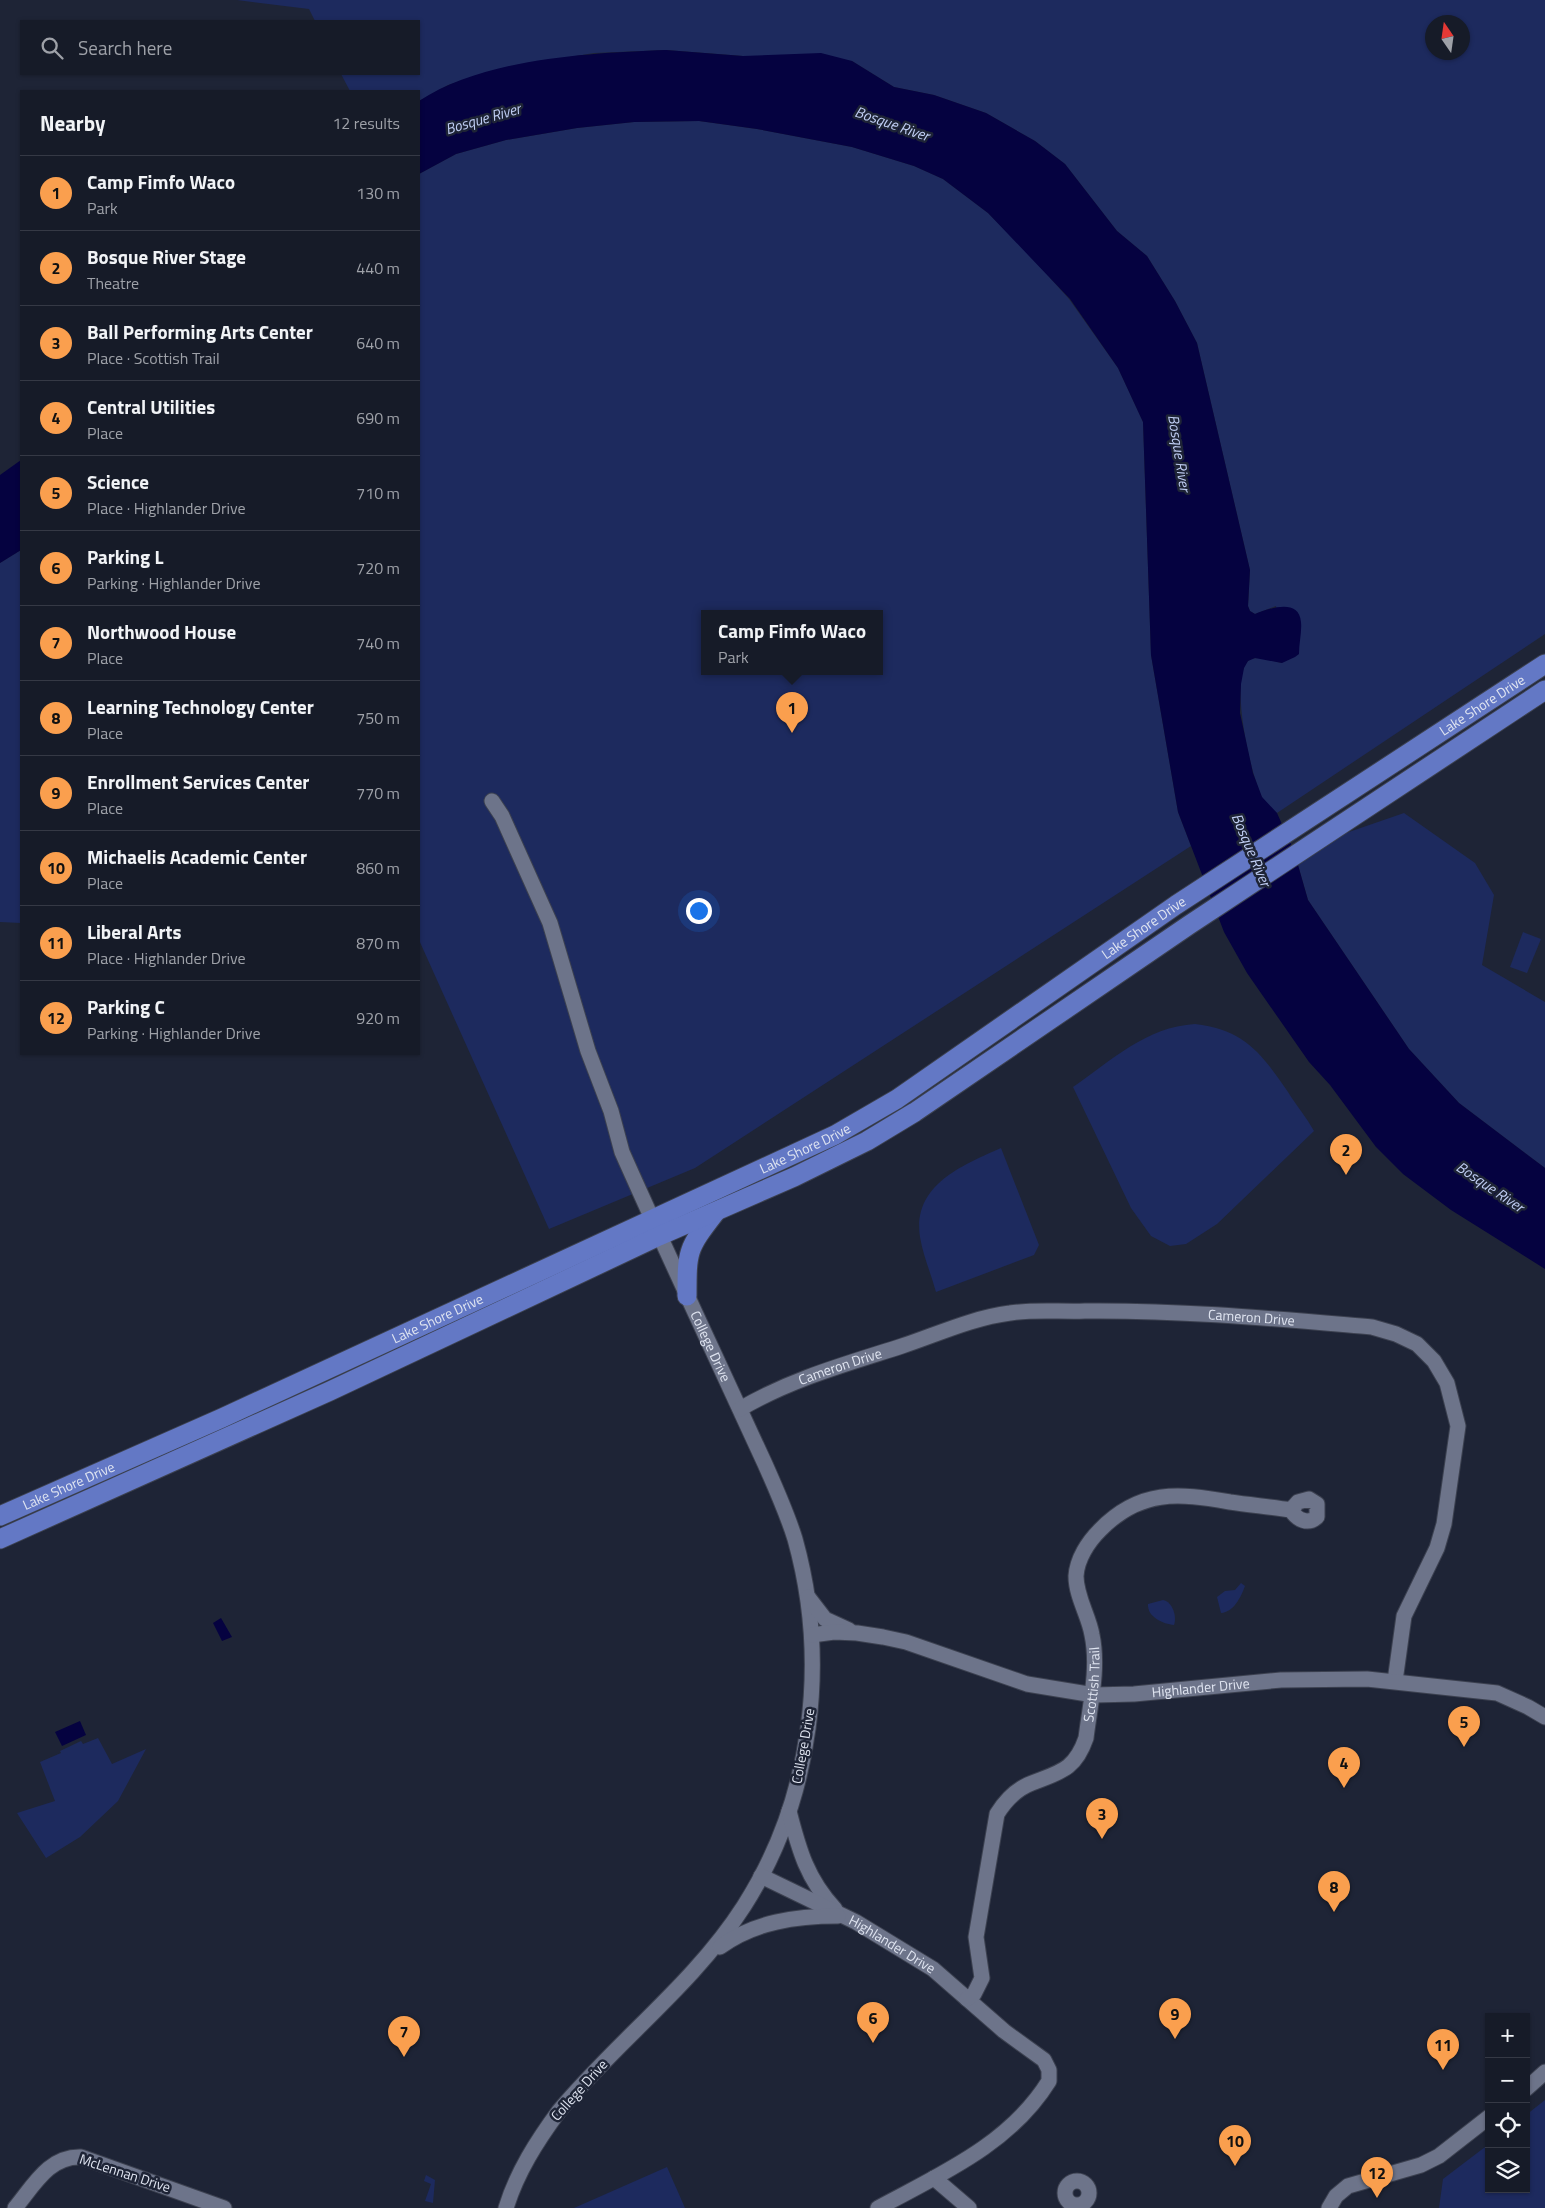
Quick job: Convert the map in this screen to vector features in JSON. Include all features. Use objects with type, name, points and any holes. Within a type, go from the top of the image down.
[{"type":"main road","name":"Lake Shore Drive","points":[[0,1539],[330,1391],[862,1120],[913,1088],[1176,905],[1545,664]]},
{"type":"main road","name":"Lake Shore Drive","points":[[0,1516],[655,1227],[717,1211],[794,1177],[891,1127],[1189,925],[1545,690]]},
{"type":"main road","points":[[687,1296],[687,1261],[689,1251],[717,1211]]},
{"type":"street","name":"College Drive","points":[[492,802],[502,816],[550,923],[588,1051],[612,1112],[622,1152],[785,1509],[807,1596],[812,1635],[810,1711],[800,1774],[789,1811],[761,1876],[745,1904],[707,1956],[559,2111],[525,2163],[506,2208]]},
{"type":"street","name":"Cameron Drive","points":[[740,1410],[768,1393],[851,1360],[902,1346],[979,1318],[1011,1312],[1123,1311],[1224,1314],[1372,1327],[1396,1334],[1417,1344],[1434,1361],[1447,1383],[1458,1426],[1444,1524],[1437,1548],[1404,1616],[1395,1681]]},
{"type":"street","name":"Scottish Trail","points":[[967,1999],[974,1994],[982,1978],[976,1937],[997,1814],[1004,1804],[1030,1783],[1047,1779],[1072,1764],[1082,1750],[1086,1738],[1095,1658],[1092,1635],[1080,1599],[1076,1577],[1078,1564],[1084,1549],[1110,1519],[1126,1508],[1143,1500],[1163,1496],[1207,1498],[1291,1510]]},
{"type":"street","name":"Highlander Drive","points":[[807,1596],[825,1619],[838,1627],[857,1633],[906,1642],[1027,1684],[1091,1695],[1134,1694],[1281,1680],[1350,1679],[1395,1681],[1496,1693],[1528,1707],[1545,1717]]},
{"type":"street","name":"Highlander Drive","points":[[812,1635],[834,1632],[857,1633]]},
{"type":"street","name":"Highlander Drive","points":[[789,1811],[799,1850],[809,1874],[824,1897],[842,1916]]},
{"type":"street","name":"Highlander Drive","points":[[761,1876],[842,1916],[933,1969],[1004,2031],[1044,2060],[1050,2075],[1046,2086],[1014,2124],[969,2160],[934,2178]]},
{"type":"street","name":"Highlander Drive","points":[[707,1956],[736,1935],[762,1926],[798,1918],[842,1916]]},
{"type":"street","points":[[1530,2085],[1545,2072]]},
{"type":"street","points":[[1330,2208],[1336,2196],[1348,2186],[1421,2165],[1439,2156],[1485,2120]]},
{"type":"street","name":"McLennan Drive","points":[[15,2208],[52,2165],[70,2157],[81,2157],[224,2208]]},
{"type":"street","points":[[878,2208],[934,2178],[969,2208]]},
{"type":"shaded area","points":[[237,0],[1545,0],[1545,634],[1277,813],[1267,805],[1258,788],[1248,751],[1241,707],[1243,672],[1248,661],[1255,658],[1282,663],[1276,606],[1255,614],[1250,611],[1248,606],[1250,570],[1197,343],[1175,301],[1147,256],[1117,231],[1065,164],[1035,141],[986,113],[934,95],[894,87],[852,61],[666,50],[594,53],[503,68],[448,85],[420,100],[420,90],[349,90],[342,75],[420,75],[420,20],[314,20],[309,9]]},
{"type":"shaded area","points":[[699,121],[757,129],[852,147],[914,166],[943,179],[988,213],[1024,249],[1069,299],[1118,368],[1143,422],[1151,655],[1178,812],[1191,846],[695,1168],[549,1229],[420,942],[420,173],[456,154],[506,140],[577,128],[634,122]]},
{"type":"shaded area","points":[[20,551],[20,923],[0,922],[0,563]]},
{"type":"shaded area","points":[[1404,813],[1475,863],[1494,895],[1482,965],[1545,1002],[1545,1168],[1459,1103],[1409,1049],[1308,900],[1294,851]]},
{"type":"shaded area","points":[[1523,932],[1541,939],[1527,973],[1510,967]]},
{"type":"shaded area","points":[[1195,1024],[1227,1032],[1250,1046],[1269,1066],[1314,1131],[1217,1224],[1186,1244],[1170,1246],[1151,1236],[1131,1208],[1073,1087],[1130,1046],[1145,1038],[1177,1026]]},
{"type":"shaded area","points":[[1001,1148],[1039,1245],[1034,1255],[936,1292],[920,1237],[920,1219],[924,1204],[932,1190],[943,1179],[971,1162]]},
{"type":"shaded area","points":[[1241,1583],[1245,1586],[1236,1603],[1230,1610],[1221,1613],[1217,1597],[1225,1591],[1235,1590]]},
{"type":"shaded area","points":[[1163,1600],[1172,1607],[1175,1618],[1174,1625],[1156,1619],[1148,1609],[1148,1604]]},
{"type":"shaded area","points":[[98,1738],[112,1764],[146,1749],[118,1801],[80,1837],[46,1858],[17,1813],[55,1801],[40,1762],[61,1753],[60,1751],[81,1741],[83,1744]]},
{"type":"shaded area","points":[[1545,2100],[1545,2208],[1439,2208],[1443,2179],[1485,2147],[1485,2193],[1530,2193],[1530,2112]]},
{"type":"shaded area","points":[[667,2167],[685,2208],[574,2208]]},
{"type":"shaded area","points":[[426,2175],[435,2180],[433,2203],[425,2201],[431,2184],[424,2181]]},
{"type":"water","name":"Bosque River","points":[[666,50],[743,56],[821,53],[852,61],[894,87],[934,95],[986,113],[1035,141],[1065,164],[1117,231],[1147,256],[1175,301],[1197,343],[1250,570],[1248,606],[1250,611],[1255,614],[1275,608],[1289,607],[1299,614],[1301,622],[1299,654],[1282,663],[1255,658],[1248,661],[1244,668],[1241,684],[1240,713],[1253,773],[1262,797],[1277,813],[1294,851],[1308,900],[1409,1049],[1459,1103],[1545,1168],[1545,1269],[1451,1210],[1403,1174],[1376,1147],[1330,1085],[1309,1062],[1247,973],[1224,932],[1178,812],[1151,655],[1143,422],[1118,368],[1070,299],[988,213],[943,179],[914,166],[852,147],[757,129],[699,121],[634,122],[577,128],[506,140],[456,154],[420,173],[420,100],[445,87],[475,75],[506,67],[538,60],[604,53]]},
{"type":"water","points":[[20,461],[20,551],[0,563],[0,475]]},
{"type":"water","points":[[221,1618],[232,1637],[222,1641],[213,1623]]},
{"type":"water","points":[[80,1721],[86,1735],[62,1746],[55,1732]]},
{"type":"place","name":"Camp Fimfo Waco","points":[[792,733]]},
{"type":"place","name":"Bosque River Stage","points":[[1346,1175]]},
{"type":"place","name":"Science","points":[[1464,1747]]},
{"type":"place","name":"Central Utilities","points":[[1344,1788]]},
{"type":"place","name":"Ball Performing Arts Center","points":[[1102,1839]]},
{"type":"place","name":"Learning Technology Center","points":[[1334,1912]]},
{"type":"place","name":"Enrollment Services Center","points":[[1175,2039]]},
{"type":"place","name":"Parking L","points":[[873,2043]]},
{"type":"place","name":"Northwood House","points":[[404,2057]]},
{"type":"place","name":"Liberal Arts","points":[[1443,2070]]},
{"type":"place","name":"Michaelis Academic Center","points":[[1235,2166]]},
{"type":"place","name":"Parking C","points":[[1377,2198]]}]
